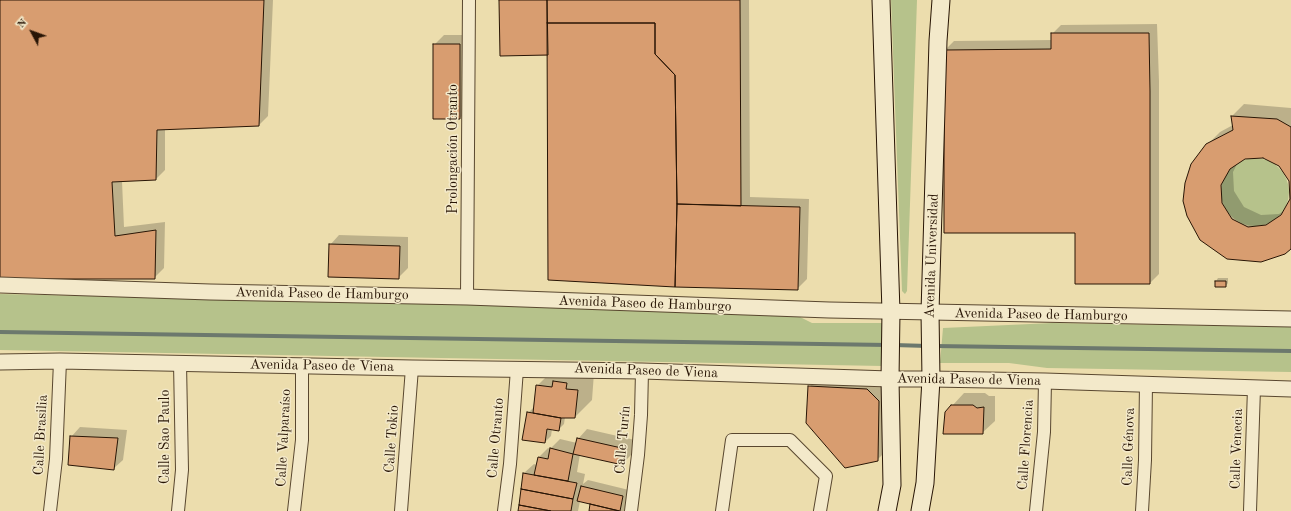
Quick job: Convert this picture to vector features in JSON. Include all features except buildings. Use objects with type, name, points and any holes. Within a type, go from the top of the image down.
[{"type":"main road","points":[[881,0],[891,312],[890,379],[892,485],[887,511]]},
{"type":"main road","name":"Avenida Universidad","points":[[920,511],[925,483],[931,379],[930,321],[938,40],[941,0]]},
{"type":"street","name":"Prolongación Otranto","points":[[467,297],[469,0]]},
{"type":"street","name":"Avenida Paseo de Hamburgo","points":[[0,285],[217,292],[467,297],[891,312],[930,321],[1291,319]]},
{"type":"street","name":"Avenida Paseo de Viena","points":[[0,362],[60,361],[412,368],[517,368],[890,379],[1045,381],[1291,389]]},
{"type":"street","name":"Calle Brasilia","points":[[50,511],[56,459],[60,361]]},
{"type":"street","name":"Calle Sao Paulo","points":[[178,511],[182,470],[180,363]]},
{"type":"street","name":"Calle Valparaíso","points":[[294,511],[302,440],[302,366]]},
{"type":"street","name":"Calle Tokio","points":[[401,511],[412,368]]},
{"type":"street","name":"Calle Otranto","points":[[504,511],[510,464],[517,368]]},
{"type":"street","name":"Calle Turín","points":[[631,511],[638,455],[642,371]]},
{"type":"street","name":"Calle Florencia","points":[[1036,511],[1044,432],[1045,381]]},
{"type":"street","name":"Calle Génova","points":[[1142,511],[1145,460],[1146,384]]},
{"type":"street","name":"Calle Venecia","points":[[1250,511],[1254,388]]},
{"type":"street","points":[[722,511],[732,440],[790,440],[826,476],[820,511]]},
{"type":"green space","points":[[891,0],[917,0],[907,291],[905,294],[902,291]]},
{"type":"green space","points":[[1255,158],[1268,161],[1279,168],[1286,179],[1289,192],[1286,205],[1279,216],[1268,223],[1255,226],[1242,223],[1231,216],[1224,205],[1221,192],[1224,179],[1231,168],[1242,161]]},
{"type":"green space","points":[[0,294],[790,312],[812,323],[884,323],[883,366],[0,350]]},
{"type":"green space","points":[[1052,323],[1291,327],[1291,372],[1047,368],[1009,363],[940,363],[943,328]]},
{"type":"waterway","points":[[0,332],[888,345]]},
{"type":"waterway","points":[[894,345],[928,346]]},
{"type":"waterway","points":[[934,346],[1291,351]]}]
